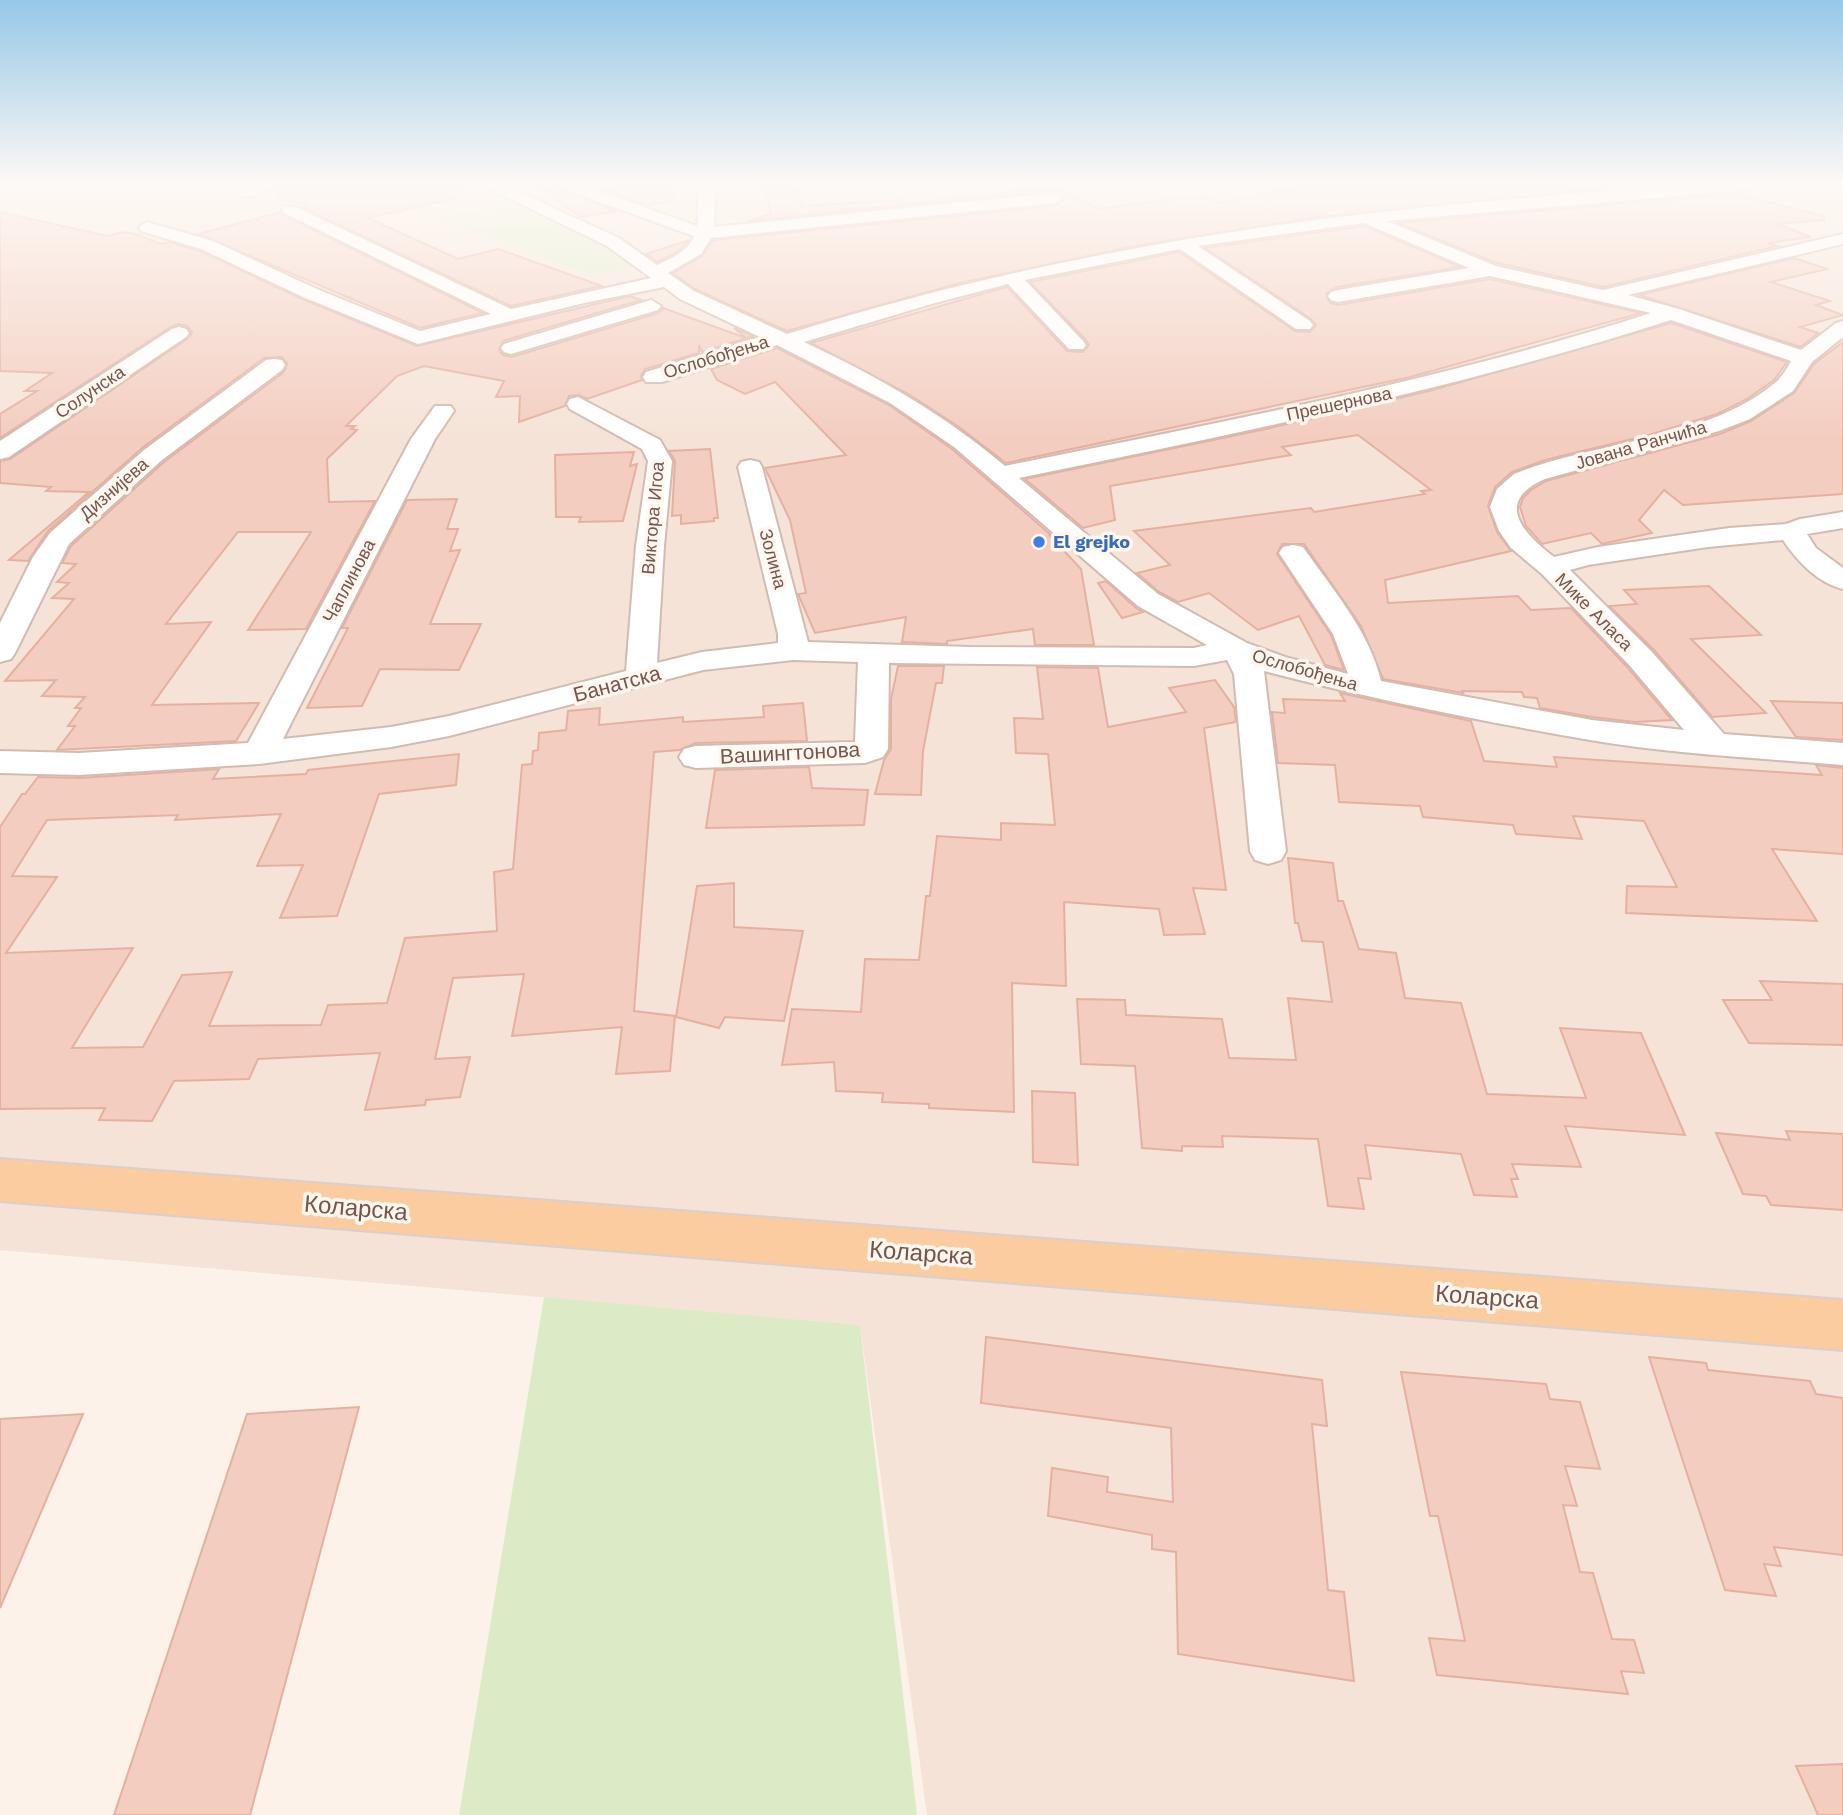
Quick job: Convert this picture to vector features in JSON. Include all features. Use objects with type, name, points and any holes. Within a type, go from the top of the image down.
[{"type":"main road","name":"Коларска","points":[[0,1180],[1843,1325]]},
{"type":"street","points":[[260,270],[418,338],[508,315],[668,283]]},
{"type":"street","points":[[414,270],[508,315]]},
{"type":"street","name":"Ослобођења","points":[[650,270],[668,283],[898,398],[962,442],[1148,600],[1236,649],[1274,664],[1367,688],[1592,730],[1714,744],[1843,754]]},
{"type":"street","points":[[512,348],[668,283],[678,270]]},
{"type":"street","points":[[782,340],[883,311],[1056,270]]},
{"type":"street","points":[[1221,270],[1303,325]]},
{"type":"street","points":[[1338,296],[1490,270],[1607,295],[1672,313],[1804,358]]},
{"type":"street","points":[[1607,295],[1714,270]]},
{"type":"street","points":[[1012,278],[1076,345]]},
{"type":"street","name":"Прешернова","points":[[1000,474],[1431,383],[1598,338],[1672,313]]},
{"type":"street","name":"Јована Ранчића","points":[[1552,568],[1523,547],[1511,531],[1504,504],[1509,491],[1517,483],[1536,474],[1711,426],[1742,414],[1785,386],[1804,358],[1843,327]]},
{"type":"street","name":"Солунска","points":[[0,452],[179,333]]},
{"type":"street","name":"Ослобођења","points":[[654,377],[782,340]]},
{"type":"street","name":"Дизнијева","points":[[0,653],[47,557],[59,539],[153,455],[274,365]]},
{"type":"street","name":"Виктора Игоа","points":[[578,404],[652,445],[658,452],[660,461],[650,546],[640,678]]},
{"type":"street","name":"Чаплинова","points":[[259,753],[422,439],[443,411]]},
{"type":"street","name":"Золина","points":[[750,467],[793,634],[793,651]]},
{"type":"street","name":"Мике Аласа","points":[[1714,744],[1641,659],[1552,568],[1595,556],[1753,533],[1792,532],[1800,527],[1843,520]]},
{"type":"street","points":[[1792,532],[1797,545],[1804,553],[1843,580]]},
{"type":"street","points":[[1293,553],[1346,634],[1364,669],[1367,688]]},
{"type":"street","points":[[1236,649],[1250,674],[1268,851]]},
{"type":"street","name":"Банатска","points":[[0,762],[79,764],[259,753],[337,744],[449,726],[729,656],[793,651],[1182,657],[1236,649]]},
{"type":"street","name":"Вашингтонова","points":[[696,757],[865,752],[871,749],[874,653]]},
{"type":"shaded area","points":[[0,270],[1843,270],[1843,1815],[927,1815],[860,1325],[0,1250]]},
{"type":"green space","points":[[578,270],[623,270],[593,275]]},
{"type":"green space","points":[[544,1297],[860,1325],[917,1815],[459,1815]]},
{"type":"building","points":[[0,270],[240,270],[302,299],[417,346],[630,296],[641,300],[503,341],[499,350],[503,355],[512,357],[659,313],[663,308],[746,338],[734,328],[753,336],[702,352],[699,345],[699,353],[645,369],[642,380],[587,399],[579,395],[569,396],[565,406],[519,422],[520,396],[496,397],[504,381],[424,366],[397,376],[346,426],[355,426],[351,429],[357,430],[327,459],[329,502],[375,501],[306,629],[248,630],[311,532],[238,532],[166,624],[211,622],[152,705],[259,703],[236,741],[57,750],[75,726],[68,726],[81,708],[75,708],[85,697],[42,696],[56,680],[5,681],[74,599],[52,598],[69,583],[57,582],[76,564],[62,563],[71,546],[164,462],[284,372],[287,364],[282,357],[264,358],[142,448],[48,531],[28,561],[9,560],[89,492],[46,491],[51,487],[0,483],[0,461],[10,459],[192,333],[187,326],[178,324],[171,327],[0,438],[0,414],[37,391],[25,391],[52,373],[0,371]]},
{"type":"building","points":[[283,270],[395,270],[483,313],[420,328]]},
{"type":"building","points":[[434,270],[556,270],[602,286],[511,306]]},
{"type":"building","points":[[679,270],[1023,270],[960,283],[787,331],[695,289],[673,273]]},
{"type":"building","points":[[1091,270],[1205,270],[1295,331],[1310,332],[1316,325],[1237,270],[1443,270],[1337,287],[1326,294],[1330,303],[1338,305],[1490,279],[1641,313],[1410,377],[1006,463],[959,427],[910,395],[811,343],[1007,287],[1067,351],[1083,352],[1089,345],[1085,339],[1030,282]]},
{"type":"building","points":[[1527,270],[1677,270],[1603,287]]},
{"type":"building","points":[[1745,270],[1824,270],[1771,282],[1830,301],[1816,305],[1843,315],[1800,327],[1818,333],[1801,347],[1639,295]]},
{"type":"building","points":[[1671,323],[1787,362],[1774,380],[1747,399],[1717,414],[1649,435],[1545,460],[1512,472],[1495,487],[1488,506],[1497,532],[1511,551],[1385,580],[1388,603],[1518,596],[1531,610],[1571,608],[1628,668],[1672,720],[1635,722],[1592,717],[1540,708],[1537,698],[1524,697],[1522,692],[1462,691],[1463,693],[1383,679],[1361,626],[1304,544],[1282,544],[1277,554],[1331,635],[1344,670],[1325,665],[1299,616],[1258,630],[1209,593],[1178,602],[1159,592],[1137,573],[1170,565],[1134,531],[1311,508],[1314,512],[1425,494],[1421,491],[1431,490],[1358,435],[1282,447],[1291,455],[1110,486],[1115,520],[1083,528],[1025,479],[1266,429],[1429,391]]},
{"type":"building","points":[[1843,342],[1843,494],[1683,505],[1664,490],[1639,520],[1652,533],[1602,544],[1591,533],[1542,544],[1526,526],[1520,507],[1523,498],[1546,481],[1720,434],[1751,421],[1794,393],[1814,364]]},
{"type":"building","points":[[777,348],[889,405],[952,449],[1052,536],[1081,569],[1094,645],[1035,645],[1033,629],[947,641],[947,644],[902,642],[906,617],[815,633],[798,594],[806,593],[790,520],[765,468],[846,455],[775,382],[745,394],[717,380],[711,369]]},
{"type":"building","points":[[710,449],[718,518],[714,518],[714,521],[681,524],[681,515],[672,516],[675,461],[669,451]]},
{"type":"building","points":[[634,452],[630,466],[637,464],[623,521],[579,522],[581,517],[556,517],[555,455]]},
{"type":"building","points":[[457,499],[447,529],[458,529],[450,551],[460,550],[430,624],[481,624],[459,670],[380,669],[362,706],[307,708],[348,628],[342,628],[407,500]]},
{"type":"building","points":[[1106,581],[1143,612],[1122,618],[1098,583]]},
{"type":"building","points":[[1709,586],[1761,635],[1691,639],[1766,713],[1712,717],[1654,650],[1609,606],[1637,604],[1624,590]]},
{"type":"building","points":[[898,666],[944,666],[942,683],[936,683],[923,751],[921,795],[875,794],[884,760],[891,749],[891,699]]},
{"type":"building","points":[[1037,667],[1098,668],[1108,727],[1186,712],[1169,688],[1215,680],[1234,707],[1236,722],[1204,728],[1226,890],[1193,888],[1205,934],[1164,935],[1159,909],[1064,902],[1066,986],[1012,983],[1014,1112],[929,1108],[929,1104],[882,1102],[883,1093],[836,1091],[834,1062],[782,1065],[792,1009],[861,1012],[865,959],[919,960],[926,896],[930,896],[937,836],[1001,840],[1001,823],[1055,825],[1048,754],[1016,753],[1014,718],[1043,719]]},
{"type":"building","points":[[1340,693],[1471,721],[1484,761],[1557,767],[1554,757],[1822,775],[1816,765],[1843,768],[1843,854],[1772,849],[1817,921],[1626,913],[1627,886],[1677,887],[1644,821],[1573,816],[1582,839],[1516,834],[1513,825],[1423,817],[1420,806],[1339,802],[1335,765],[1278,763],[1272,712],[1285,713],[1283,699],[1345,701]]},
{"type":"building","points":[[1771,701],[1843,703],[1843,740],[1796,737]]},
{"type":"building","points":[[803,703],[807,741],[696,743],[680,750],[654,752],[634,1011],[675,1016],[670,1071],[616,1074],[622,1027],[512,1036],[524,974],[453,978],[435,1059],[470,1057],[460,1097],[426,1100],[425,1105],[365,1110],[380,1053],[258,1059],[249,1079],[174,1081],[152,1121],[99,1120],[105,1108],[0,1109],[0,827],[22,794],[25,794],[38,777],[79,778],[219,769],[213,779],[306,774],[308,770],[459,754],[456,785],[379,794],[337,916],[280,918],[303,865],[257,866],[281,814],[175,820],[178,815],[47,820],[12,876],[57,877],[6,953],[133,948],[72,1048],[143,1047],[182,975],[232,972],[209,1026],[321,1025],[328,1005],[387,1003],[405,938],[497,931],[494,872],[513,869],[522,765],[532,764],[533,751],[538,750],[539,733],[566,730],[568,711],[600,708],[599,725],[683,717],[683,722],[764,717],[763,706]]},
{"type":"building","points":[[809,767],[812,788],[868,790],[864,825],[706,828],[715,770]]},
{"type":"building","points":[[1288,858],[1333,863],[1338,901],[1343,901],[1359,949],[1396,953],[1405,998],[1461,1003],[1487,1094],[1586,1098],[1560,1028],[1641,1033],[1685,1135],[1565,1126],[1581,1167],[1512,1164],[1518,1179],[1511,1179],[1517,1197],[1474,1195],[1461,1154],[1365,1145],[1371,1179],[1358,1178],[1364,1209],[1328,1206],[1318,1139],[1222,1136],[1223,1147],[1182,1146],[1182,1151],[1142,1148],[1135,1066],[1081,1064],[1077,999],[1125,1000],[1126,1015],[1222,1019],[1229,1058],[1296,1060],[1288,998],[1332,1002],[1323,942],[1302,941],[1298,923],[1295,923]]},
{"type":"building","points":[[734,883],[734,927],[803,931],[784,1021],[725,1017],[719,1028],[676,1017],[697,886]]},
{"type":"building","points":[[1760,981],[1843,984],[1843,1045],[1749,1043],[1723,1000],[1772,1000]]},
{"type":"building","points":[[1032,1091],[1075,1093],[1078,1165],[1033,1162]]},
{"type":"building","points":[[1786,1131],[1843,1134],[1843,1210],[1771,1205],[1766,1196],[1743,1194],[1716,1133],[1790,1140]]},
{"type":"building","points":[[986,1337],[1322,1380],[1327,1426],[1312,1424],[1328,1590],[1344,1592],[1354,1681],[1178,1654],[1176,1552],[1152,1549],[1152,1535],[1048,1516],[1052,1468],[1108,1477],[1107,1492],[1173,1502],[1171,1428],[981,1403]]},
{"type":"building","points":[[1649,1357],[1706,1363],[1708,1370],[1810,1381],[1816,1394],[1843,1398],[1843,1555],[1774,1547],[1781,1566],[1764,1564],[1776,1596],[1725,1590]]},
{"type":"building","points":[[1401,1372],[1546,1384],[1550,1399],[1580,1402],[1600,1469],[1565,1466],[1577,1506],[1563,1505],[1580,1572],[1593,1573],[1612,1639],[1634,1640],[1644,1673],[1621,1671],[1628,1694],[1437,1675],[1429,1638],[1465,1641],[1438,1516],[1430,1516]]},
{"type":"building","points":[[359,1407],[250,1815],[114,1815],[247,1414]]},
{"type":"building","points":[[83,1414],[0,1608],[0,1419]]},
{"type":"building","points":[[1843,1764],[1843,1815],[1818,1815],[1796,1766]]},
{"type":"place","name":"El grejko","points":[[1039,542]]}]
